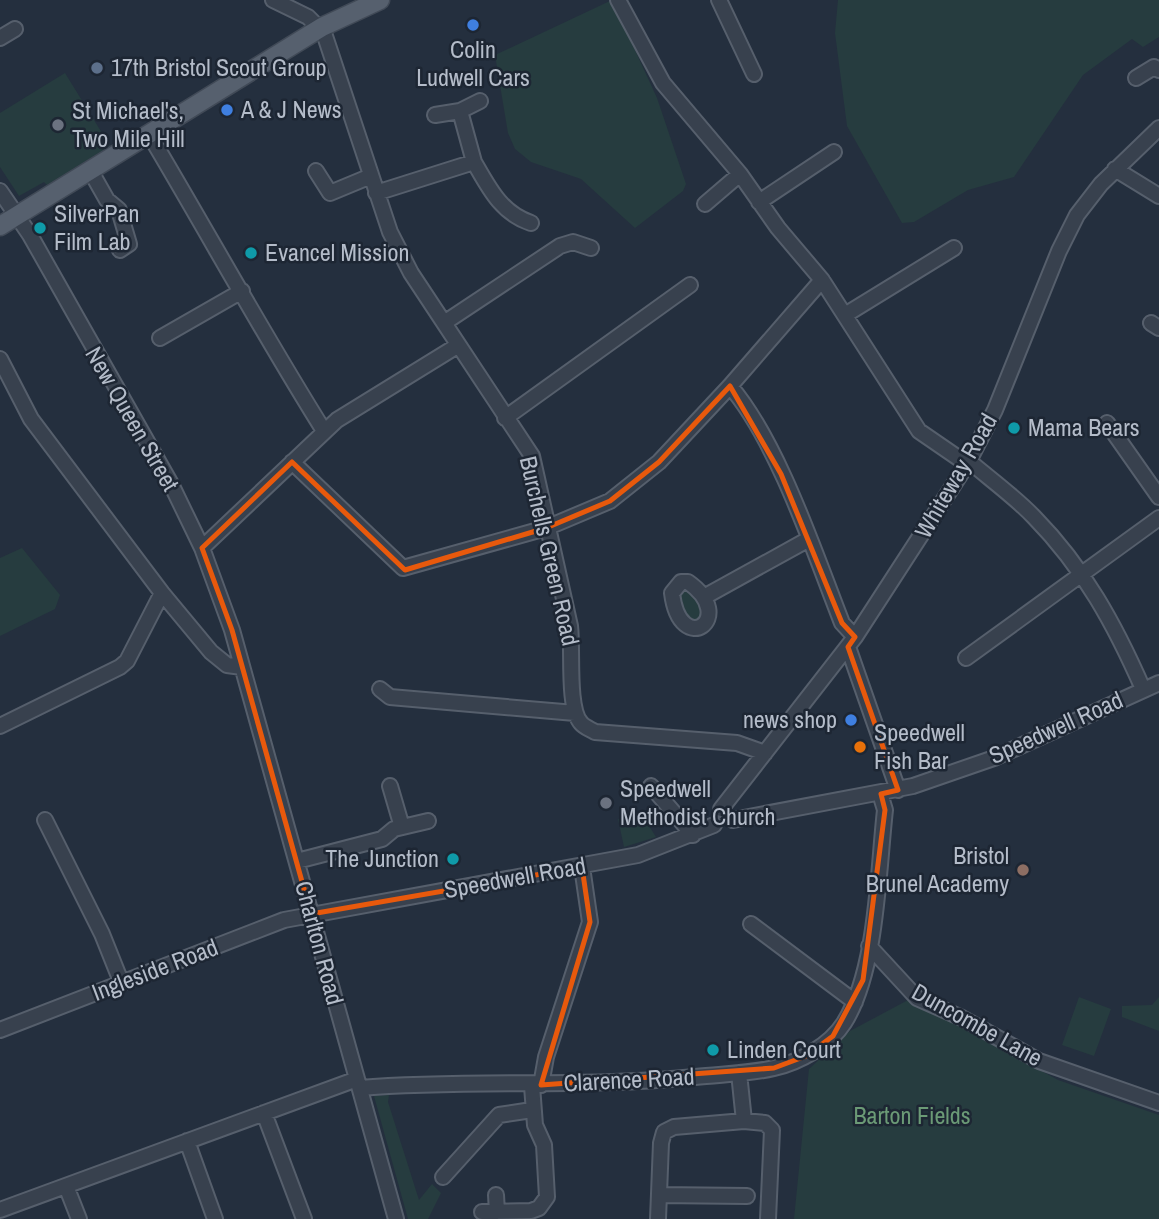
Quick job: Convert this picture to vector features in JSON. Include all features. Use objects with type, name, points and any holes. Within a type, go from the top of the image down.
[{"type":"main road","points":[[0,226],[321,28],[380,0]]},
{"type":"street","points":[[273,0],[308,17],[321,28]]},
{"type":"street","points":[[618,0],[663,83],[740,174],[759,202],[822,280],[919,431],[968,463],[1034,516],[1082,573],[1117,629],[1143,689]]},
{"type":"street","points":[[719,0],[754,74]]},
{"type":"street","name":"Burchells Green Road","points":[[321,28],[390,232],[411,273],[457,346],[532,456],[570,626],[573,654],[571,703],[575,713]]},
{"type":"street","points":[[0,38],[15,29]]},
{"type":"street","points":[[1136,78],[1154,66],[1159,70]]},
{"type":"street","points":[[435,115],[460,111],[480,101]]},
{"type":"street","points":[[460,111],[474,162],[503,207],[514,217],[531,223]]},
{"type":"street","name":"Whiteway Road","points":[[721,809],[852,642],[968,463],[995,410],[1067,234],[1087,200],[1115,169],[1159,128]]},
{"type":"street","points":[[149,134],[242,291],[262,332],[324,431]]},
{"type":"street","points":[[759,202],[834,152]]},
{"type":"street","points":[[376,193],[474,162]]},
{"type":"street","points":[[1115,169],[1159,196]]},
{"type":"street","points":[[90,170],[107,200],[119,210],[129,244],[120,250]]},
{"type":"street","points":[[316,172],[330,193],[371,176]]},
{"type":"street","points":[[705,204],[740,174]]},
{"type":"street","name":"New Queen Street","points":[[0,191],[17,215],[154,452],[202,548],[232,631]]},
{"type":"street","points":[[444,323],[521,280],[560,246],[573,242],[591,247]]},
{"type":"street","points":[[845,316],[883,289],[954,248]]},
{"type":"street","points":[[292,462],[403,568],[546,528],[610,501],[636,483],[730,386],[822,280]]},
{"type":"street","points":[[505,418],[652,319],[690,285]]},
{"type":"street","points":[[160,338],[242,291]]},
{"type":"street","points":[[202,548],[324,431],[362,403],[457,346]]},
{"type":"street","points":[[0,359],[31,419],[162,593],[211,652],[227,665],[242,667]]},
{"type":"street","points":[[730,386],[754,422],[809,539],[852,642],[898,790]]},
{"type":"street","points":[[1107,424],[1159,497]]},
{"type":"street","points":[[965,658],[1159,518]]},
{"type":"street","points":[[704,597],[809,539]]},
{"type":"street","points":[[0,726],[120,667],[127,661],[162,593]]},
{"type":"street","name":"Charlton Road","points":[[232,631],[396,1219]]},
{"type":"street","name":"Speedwell Road","points":[[807,807],[882,800],[994,758],[1159,682]]},
{"type":"street","points":[[380,688],[390,697],[575,713],[580,723],[594,732],[737,743],[765,753]]},
{"type":"street","points":[[390,786],[402,827]]},
{"type":"street","points":[[651,786],[693,835]]},
{"type":"street","name":"Speedwell Road","points":[[311,914],[582,867],[638,855],[714,825],[725,829],[733,820],[914,786]]},
{"type":"street","points":[[869,946],[885,810],[882,800]]},
{"type":"street","points":[[714,825],[713,815],[721,809],[729,812],[733,820]]},
{"type":"street","points":[[45,820],[102,934],[122,984]]},
{"type":"street","points":[[297,861],[382,839],[402,827],[428,821]]},
{"type":"street","points":[[496,1195],[490,1212],[531,1211],[539,1208],[547,1197],[544,1145],[532,1110],[536,1085],[590,922],[582,867]]},
{"type":"street","name":"Ingleside Road","points":[[0,1030],[284,920],[311,914]]},
{"type":"street","points":[[751,924],[855,1002]]},
{"type":"street","name":"Clarence Road","points":[[0,1210],[264,1112],[359,1083],[626,1083],[774,1068],[806,1056],[833,1036],[855,1002],[863,980],[869,946]]},
{"type":"street","name":"Duncombe Lane","points":[[869,946],[917,998],[962,1018],[1039,1061],[1159,1103]]},
{"type":"street","points":[[739,1073],[744,1121]]},
{"type":"street","points":[[443,1177],[499,1115],[532,1110]]},
{"type":"street","points":[[264,1112],[304,1219]]},
{"type":"street","points":[[658,1219],[664,1132],[674,1127],[744,1121],[765,1123],[772,1130],[768,1219]]},
{"type":"street","points":[[187,1142],[215,1219]]},
{"type":"street","points":[[66,1186],[79,1219]]},
{"type":"street","points":[[659,1195],[747,1196]]},
{"type":"highlighted area","points":[[730,386],[781,474],[842,623],[855,637],[848,647],[898,790],[881,794],[885,810],[863,980],[833,1036],[806,1056],[774,1068],[541,1085],[590,922],[582,867],[311,914],[232,630],[202,548],[292,462],[405,570],[546,528],[610,501],[659,462]]},
{"type":"green space","points":[[612,0],[657,98],[686,184],[683,191],[635,228],[581,179],[531,162],[515,149],[508,133],[495,55]]},
{"type":"green space","points":[[838,0],[1159,0],[1159,37],[1143,47],[1132,39],[1083,75],[1014,177],[968,190],[914,222],[902,223],[847,126],[835,33]]},
{"type":"green space","points":[[65,73],[110,146],[47,185],[44,182],[19,196],[0,167],[0,113]]},
{"type":"green space","points":[[22,548],[60,595],[55,609],[0,636],[0,558]]},
{"type":"green space","points":[[683,587],[695,594],[703,611],[698,624],[682,611],[679,590]]},
{"type":"green space","points":[[642,815],[656,837],[624,847],[618,819]]},
{"type":"green space","points":[[1079,997],[1111,1009],[1094,1056],[1062,1045]]},
{"type":"green space","points":[[1159,997],[1159,1031],[1122,1017],[1122,1006],[1152,1005]]},
{"type":"green space","name":"Barton Fields","points":[[910,999],[1058,1080],[1159,1115],[1159,1219],[794,1219],[809,1069],[850,1031]]},
{"type":"green space","points":[[389,1095],[388,1102],[419,1200],[432,1184],[441,1193],[428,1219],[408,1219],[374,1096]]},
{"type":"place","name":"Colin Ludwell Cars","points":[[473,25]]},
{"type":"place","name":"17th Bristol Scout Group","points":[[97,68]]},
{"type":"place","name":"A & J News","points":[[227,110]]},
{"type":"place","name":"St Michael's, Two Mile Hill","points":[[58,125]]},
{"type":"place","name":"SilverPan Film Lab","points":[[40,228]]},
{"type":"place","name":"Evancel Mission","points":[[251,253]]},
{"type":"place","name":"Mama Bears","points":[[1014,428]]},
{"type":"place","name":"news shop","points":[[851,720]]},
{"type":"place","name":"Speedwell Fish Bar","points":[[860,747]]},
{"type":"place","name":"Speedwell Methodist Church","points":[[606,803]]},
{"type":"place","name":"The Junction","points":[[453,859]]},
{"type":"place","name":"Bristol Brunel Academy","points":[[1023,870]]},
{"type":"place","name":"Linden Court","points":[[713,1050]]}]
